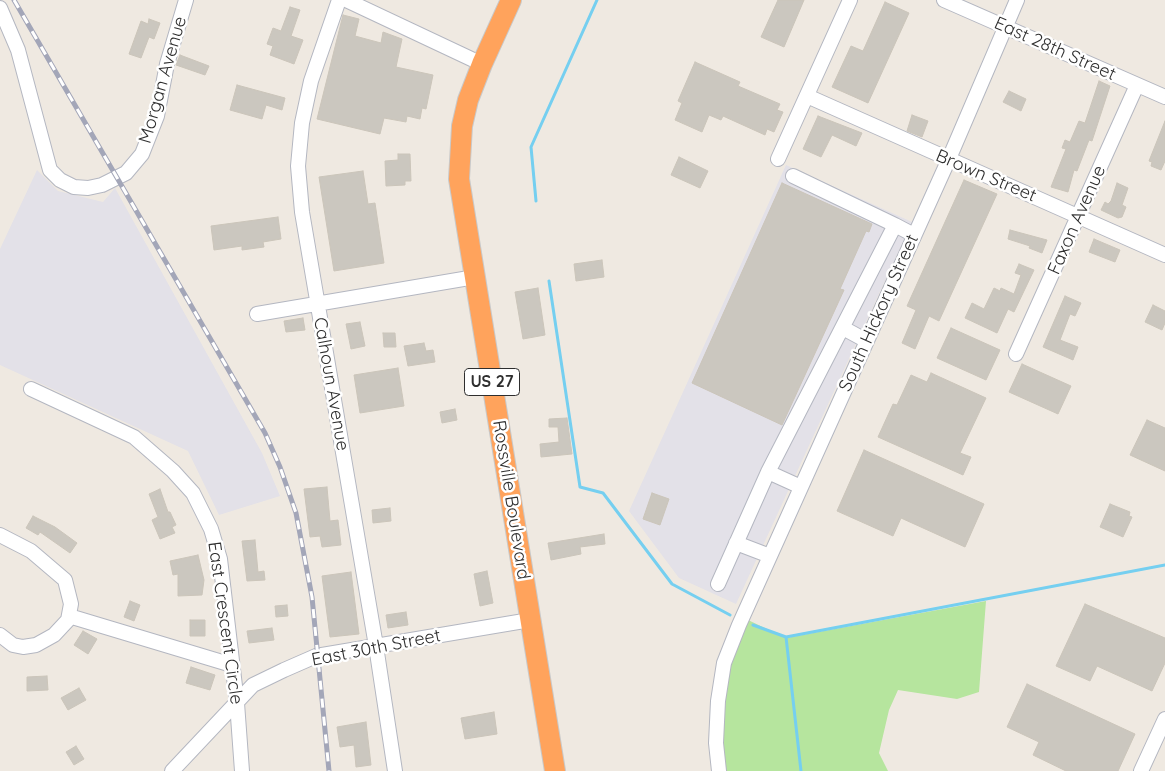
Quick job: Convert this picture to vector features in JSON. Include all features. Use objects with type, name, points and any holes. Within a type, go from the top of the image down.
[{"type":"highway","name":"Rossville Boulevard","points":[[511,0],[482,64],[462,126],[460,172],[554,771]]},
{"type":"street","name":"Morgan Avenue","points":[[0,8],[18,50],[50,170],[60,180],[74,187],[88,188],[102,185],[116,178],[126,172],[137,161],[156,116],[167,64],[186,0]]},
{"type":"street","name":"Calhoun Avenue","points":[[339,0],[311,81],[302,123],[298,166],[302,212],[376,646],[394,771]]},
{"type":"street","points":[[346,0],[482,64]]},
{"type":"street","points":[[778,160],[850,0]]},
{"type":"street","name":"East 28th Street","points":[[944,0],[1165,97]]},
{"type":"street","name":"South Hickory Street","points":[[719,771],[716,743],[718,701],[724,663],[739,625],[948,161],[1017,0]]},
{"type":"street","name":"Faxon Avenue","points":[[1016,354],[1137,85]]},
{"type":"street","name":"Brown Street","points":[[807,96],[948,161],[1079,216],[1165,255]]},
{"type":"street","points":[[793,176],[914,235]]},
{"type":"street","points":[[718,584],[768,472],[894,225]]},
{"type":"street","points":[[258,314],[475,277]]},
{"type":"street","points":[[843,328],[867,341]]},
{"type":"street","name":"East Crescent Circle","points":[[31,390],[134,438],[173,471],[193,493],[211,529],[220,559],[242,771]]},
{"type":"street","points":[[768,472],[801,487]]},
{"type":"street","points":[[0,535],[31,551],[65,580],[71,604],[69,616],[54,635],[36,645],[23,647],[13,645],[0,635]]},
{"type":"street","points":[[736,543],[770,556]]},
{"type":"street","points":[[69,616],[232,665]]},
{"type":"street","name":"East 30th Street","points":[[172,771],[195,749],[253,685],[316,656],[530,620]]},
{"type":"street","points":[[1141,771],[1164,725]]},
{"type":"shaded area","points":[[786,165],[912,222],[736,604],[679,578],[629,511]]},
{"type":"shaded area","points":[[37,170],[58,191],[103,202],[115,188],[262,453],[280,496],[219,515],[188,451],[0,365],[0,249]]},
{"type":"green space","points":[[986,601],[979,692],[957,699],[898,690],[889,710],[879,753],[888,771],[724,771],[723,731],[728,674],[740,637],[748,620],[786,638]]},
{"type":"building","points":[[778,0],[804,0],[784,47],[761,37]]},
{"type":"building","points":[[885,2],[909,13],[868,103],[832,87],[851,46],[863,51]]},
{"type":"building","points":[[290,7],[300,10],[291,36],[303,40],[294,64],[270,55],[273,46],[267,44],[273,28],[281,31]]},
{"type":"building","points":[[343,15],[359,19],[355,36],[381,43],[383,32],[402,39],[396,67],[433,75],[426,109],[422,108],[420,119],[407,116],[406,122],[384,118],[380,134],[317,119]]},
{"type":"building","points":[[149,19],[160,23],[154,39],[149,37],[141,58],[129,54],[141,21],[148,24]]},
{"type":"building","points":[[180,55],[209,66],[205,75],[176,65]]},
{"type":"building","points":[[695,62],[740,82],[738,86],[780,104],[777,110],[783,112],[774,132],[767,129],[765,135],[723,116],[721,120],[709,115],[702,132],[675,120],[682,103],[678,101]]},
{"type":"building","points":[[1099,81],[1110,86],[1092,141],[1089,140],[1077,171],[1074,170],[1068,192],[1051,187],[1066,149],[1062,148],[1065,140],[1070,142],[1079,121],[1085,123]]},
{"type":"building","points":[[237,85],[285,98],[282,110],[266,105],[262,119],[230,110]]},
{"type":"building","points":[[1009,91],[1026,99],[1021,111],[1003,102]]},
{"type":"building","points":[[912,115],[928,121],[922,137],[907,131]]},
{"type":"building","points":[[818,116],[862,133],[856,146],[832,135],[821,157],[803,149]]},
{"type":"building","points":[[1165,121],[1165,161],[1161,170],[1151,166],[1152,162],[1149,161]]},
{"type":"building","points":[[398,154],[410,154],[411,181],[405,181],[405,185],[386,186],[385,161],[398,160]]},
{"type":"building","points":[[679,157],[708,171],[700,188],[671,175]]},
{"type":"building","points":[[363,171],[368,204],[375,203],[384,263],[334,271],[319,177]]},
{"type":"building","points":[[964,180],[997,194],[939,321],[929,316],[915,349],[902,343],[916,310],[907,306]]},
{"type":"building","points":[[782,183],[872,224],[869,232],[866,231],[840,289],[844,290],[782,425],[692,383]]},
{"type":"building","points":[[1117,183],[1128,188],[1122,205],[1126,207],[1122,217],[1118,218],[1101,210],[1105,202],[1108,204],[1111,201]]},
{"type":"building","points":[[278,217],[281,239],[263,242],[264,247],[242,250],[242,246],[214,250],[211,226]]},
{"type":"building","points":[[1010,230],[1047,240],[1042,253],[1029,248],[1030,246],[1008,239]]},
{"type":"building","points":[[1094,239],[1120,250],[1115,262],[1089,252]]},
{"type":"building","points":[[602,260],[604,277],[576,281],[574,264]]},
{"type":"building","points":[[1019,264],[1034,270],[1014,312],[1008,309],[997,333],[965,318],[972,303],[984,309],[994,288],[1000,291],[1001,288],[1014,294],[1021,275],[1015,273]]},
{"type":"building","points":[[538,288],[545,335],[523,339],[515,292]]},
{"type":"building","points":[[1065,296],[1081,303],[1075,316],[1070,314],[1060,340],[1078,347],[1073,360],[1043,347]]},
{"type":"building","points":[[1153,305],[1165,311],[1165,323],[1162,330],[1145,322]]},
{"type":"building","points":[[303,318],[305,330],[286,332],[284,321]]},
{"type":"building","points":[[360,322],[365,346],[351,349],[346,324]]},
{"type":"building","points":[[951,328],[1000,350],[986,380],[937,358]]},
{"type":"building","points":[[383,333],[395,333],[396,347],[384,347]]},
{"type":"building","points":[[424,343],[426,351],[433,350],[435,362],[408,366],[404,346]]},
{"type":"building","points":[[1022,364],[1071,386],[1058,414],[1009,392]]},
{"type":"building","points":[[398,368],[404,406],[360,413],[354,375]]},
{"type":"building","points":[[931,373],[986,398],[960,453],[971,457],[963,475],[878,437],[893,404],[897,405],[911,375],[927,382]]},
{"type":"building","points":[[455,409],[457,420],[442,423],[440,412]]},
{"type":"building","points":[[567,418],[572,454],[541,457],[540,444],[559,442],[558,427],[549,427],[549,419]]},
{"type":"building","points":[[1147,420],[1165,428],[1165,471],[1130,455]]},
{"type":"building","points":[[864,450],[984,504],[965,547],[901,518],[893,536],[837,511]]},
{"type":"building","points":[[327,487],[330,521],[338,520],[341,545],[322,547],[320,536],[310,537],[304,489]]},
{"type":"building","points":[[160,489],[168,512],[170,512],[176,525],[172,527],[175,533],[160,539],[152,520],[158,517],[149,494]]},
{"type":"building","points":[[652,493],[669,499],[660,525],[643,519]]},
{"type":"building","points":[[1110,504],[1130,512],[1129,516],[1132,517],[1123,537],[1100,527]]},
{"type":"building","points":[[390,508],[391,521],[373,523],[372,510]]},
{"type":"building","points":[[33,516],[55,527],[77,543],[70,553],[40,532],[38,535],[26,528]]},
{"type":"building","points":[[604,534],[605,544],[580,547],[581,554],[551,560],[548,543]]},
{"type":"building","points":[[255,540],[258,572],[264,571],[265,580],[247,581],[242,541]]},
{"type":"building","points":[[198,555],[204,580],[202,595],[178,596],[178,574],[173,575],[170,561]]},
{"type":"building","points":[[487,571],[493,603],[480,606],[474,574]]},
{"type":"building","points":[[351,572],[359,634],[330,637],[322,576]]},
{"type":"building","points":[[130,601],[140,605],[134,621],[124,617]]},
{"type":"building","points":[[1085,604],[1165,638],[1165,663],[1152,691],[1097,666],[1090,681],[1056,666]]},
{"type":"building","points":[[287,605],[288,616],[276,617],[275,606]]},
{"type":"building","points":[[406,612],[408,625],[388,628],[386,615]]},
{"type":"building","points":[[190,620],[205,620],[205,636],[190,636]]},
{"type":"building","points":[[272,628],[274,640],[249,643],[247,631]]},
{"type":"building","points":[[83,631],[97,639],[88,654],[74,645]]},
{"type":"building","points":[[191,667],[215,675],[210,690],[186,683]]},
{"type":"building","points":[[47,676],[48,690],[27,691],[27,677]]},
{"type":"building","points":[[1027,684],[1135,734],[1118,771],[1066,771],[1033,755],[1039,742],[1007,727]]},
{"type":"building","points":[[79,688],[86,700],[68,710],[61,698]]},
{"type":"building","points":[[494,712],[497,734],[465,739],[461,718]]},
{"type":"building","points":[[366,722],[371,765],[356,767],[354,745],[340,747],[337,727]]},
{"type":"building","points":[[76,746],[84,759],[74,765],[66,752]]},
{"type":"waterway","points":[[536,201],[531,147],[597,0]]},
{"type":"waterway","points":[[549,281],[580,487],[603,493],[672,584],[730,615]]},
{"type":"waterway","points":[[753,625],[786,637],[1165,565]]},
{"type":"waterway","points":[[786,637],[801,771]]},
{"type":"railway","points":[[14,0],[265,433],[280,467],[296,513],[312,597],[329,771]]}]
